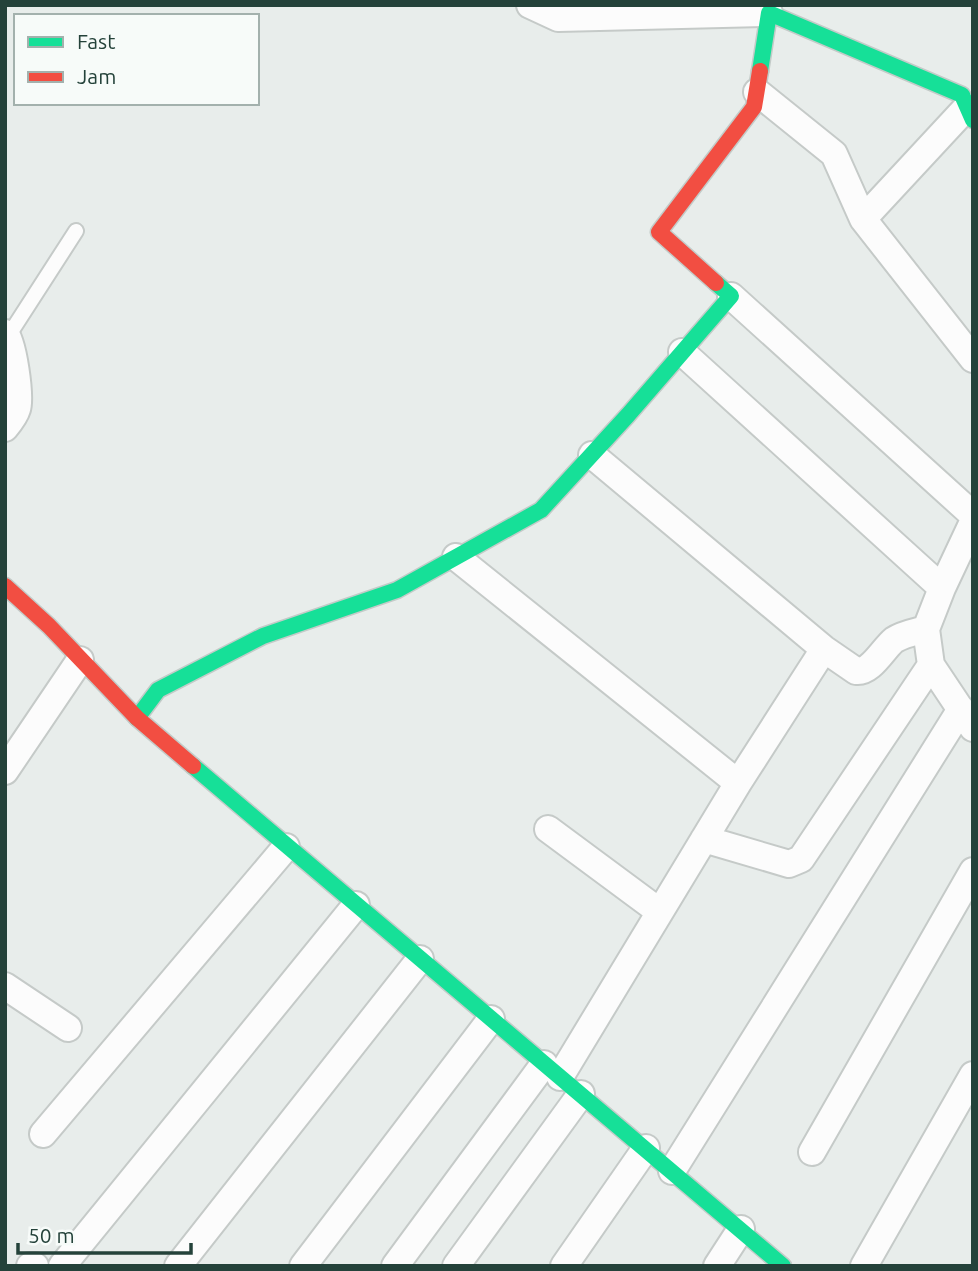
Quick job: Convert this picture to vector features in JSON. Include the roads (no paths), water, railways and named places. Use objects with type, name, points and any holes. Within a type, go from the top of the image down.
[{"type":"street","points":[[530,5],[558,18],[769,13],[962,96],[970,113],[863,219]]},
{"type":"street","points":[[769,13],[754,107],[659,232],[973,515]]},
{"type":"street","points":[[757,92],[834,154],[863,219],[973,359]]},
{"type":"street","points":[[137,718],[158,690],[264,636],[397,590],[541,510],[731,296]]},
{"type":"street","points":[[5,428],[17,412],[19,401],[7,334]]},
{"type":"street","points":[[682,352],[942,588]]},
{"type":"street","points":[[592,455],[824,649],[856,671],[862,672],[901,636],[926,629]]},
{"type":"street","points":[[672,1171],[967,719],[931,664],[926,629],[973,522]]},
{"type":"street","points":[[456,557],[738,783]]},
{"type":"street","points":[[5,586],[49,626],[137,718],[783,1266]]},
{"type":"street","points":[[395,1266],[552,1070],[660,912],[824,649]]},
{"type":"street","points":[[5,771],[80,660]]},
{"type":"street","points":[[704,839],[789,864],[801,859],[931,664]]},
{"type":"street","points":[[548,829],[660,912]]},
{"type":"street","points":[[43,1134],[286,847]]},
{"type":"street","points":[[811,1152],[973,871]]},
{"type":"street","points":[[62,1266],[356,905]]},
{"type":"street","points":[[178,1266],[420,959]]},
{"type":"street","points":[[5,986],[68,1028]]},
{"type":"street","points":[[303,1266],[491,1019]]},
{"type":"street","points":[[864,1266],[973,1075]]},
{"type":"street","points":[[456,1266],[581,1094]]},
{"type":"street","points":[[564,1266],[646,1148]]},
{"type":"street","points":[[717,1266],[741,1228]]},
{"type":"street","points":[[30,1266],[35,1266]]},
{"type":"lane","points":[[7,334],[76,231]]}]
